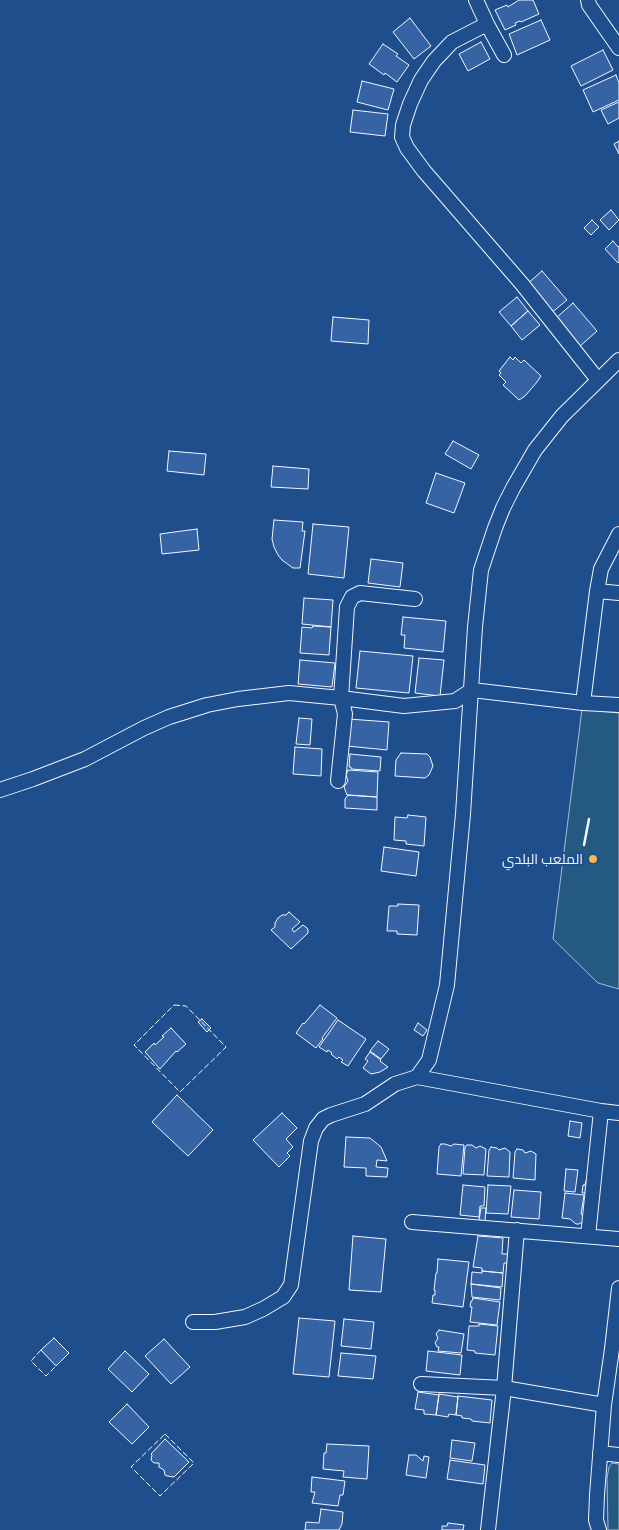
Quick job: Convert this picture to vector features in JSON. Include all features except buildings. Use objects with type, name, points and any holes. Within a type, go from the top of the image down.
[{"type":"street","points":[[476,0],[504,55]]},
{"type":"street","points":[[588,0],[589,5],[619,48]]},
{"type":"street","points":[[487,24],[452,42],[434,61],[421,80],[410,104],[402,137],[407,148],[424,171],[522,284],[598,380]]},
{"type":"street","points":[[417,1077],[429,1060],[447,985],[463,814],[475,627],[481,570],[495,528],[513,488],[535,450],[562,416],[619,360]]},
{"type":"street","points":[[583,703],[601,569],[619,534]]},
{"type":"street","points":[[597,591],[619,594]]},
{"type":"street","points":[[338,781],[345,714],[341,698],[347,607],[352,597],[360,593],[415,599]]},
{"type":"street","points":[[0,790],[85,759],[169,717],[208,705],[238,699],[289,693],[404,706],[455,701],[472,690],[583,703],[619,705]]},
{"type":"street","points":[[193,1322],[215,1322],[245,1317],[264,1310],[283,1297],[291,1285],[311,1141],[316,1128],[323,1119],[331,1115],[365,1104],[396,1084],[417,1077],[619,1113]]},
{"type":"street","points":[[588,1236],[600,1111]]},
{"type":"street","points":[[412,1222],[619,1239]]},
{"type":"street","points":[[488,1530],[504,1388],[517,1230]]},
{"type":"street","points":[[599,1530],[596,1512],[600,1453],[604,1405],[616,1349],[619,1288]]},
{"type":"street","points":[[421,1384],[504,1388],[604,1405]]},
{"type":"street","points":[[600,1453],[619,1455]]},
{"type":"shaded area","name":"الملعب البلدي","points":[[582,709],[619,713],[619,989],[598,983],[553,939]]},
{"type":"shaded area","points":[[612,1463],[619,1464],[619,1530],[608,1530],[607,1478],[609,1467]]},
{"type":"fence","points":[[174,1005],[186,1006],[226,1047],[180,1092],[134,1045],[174,1005]]},
{"type":"fence","points":[[41,1350],[31,1361],[46,1376],[56,1366]]},
{"type":"fence","points":[[165,1434],[194,1463],[160,1496],[131,1467],[165,1434]]},
{"type":"wall","points":[[584,845],[589,819]]},
{"type":"place","name":"الملعب البلدي","points":[[593,859]]}]
